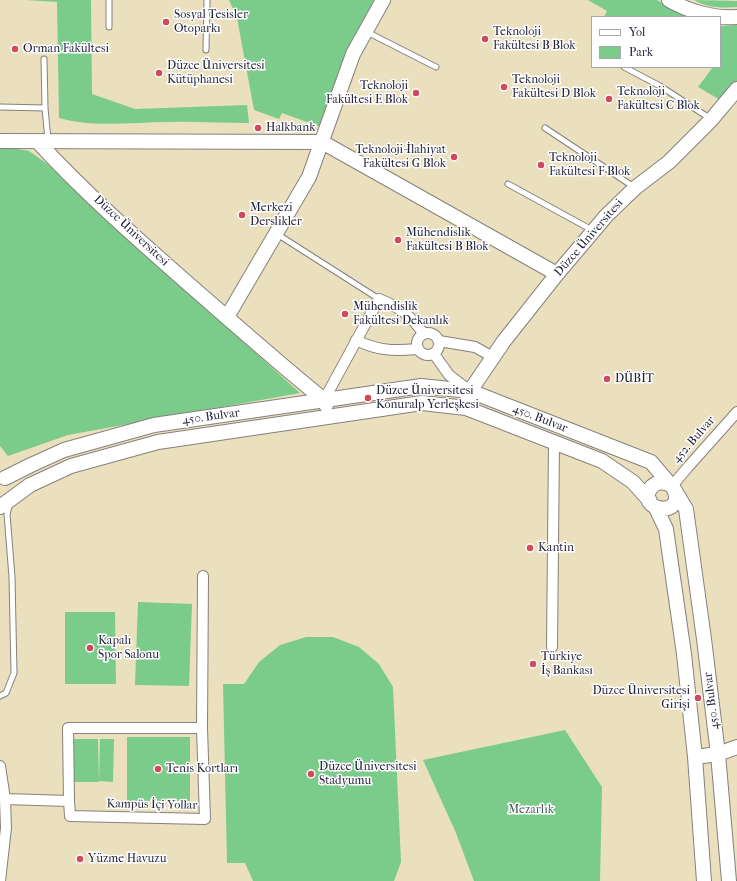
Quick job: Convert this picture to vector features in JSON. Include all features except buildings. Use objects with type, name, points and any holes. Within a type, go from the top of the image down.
[{"type":"street","points":[[227,317],[309,177],[353,54],[383,0]]},
{"type":"street","points":[[669,0],[677,5],[711,16]]},
{"type":"street","points":[[721,16],[737,17]]},
{"type":"street","name":"Düzce Üniversitesi","points":[[466,408],[470,391],[556,274],[634,188],[670,162],[711,120],[737,89]]},
{"type":"street","points":[[0,141],[322,142],[556,274]]},
{"type":"street","name":"Düzce Üniversitesi","points":[[43,142],[55,161],[140,241],[284,368],[324,400]]},
{"type":"street","points":[[328,417],[324,400],[379,298],[396,305],[411,317],[424,334]]},
{"type":"street","points":[[431,333],[439,341],[439,349],[430,356],[422,355],[417,349],[416,342],[420,336],[424,334],[431,333]]},
{"type":"street","points":[[356,340],[370,347],[396,351],[417,349]]},
{"type":"street","points":[[439,341],[475,347],[494,357]]},
{"type":"street","points":[[434,354],[449,375],[470,391]]},
{"type":"street","name":"450. Bulvar","points":[[2,477],[64,450],[154,425],[421,386],[470,391],[651,462],[673,487],[686,509],[718,754],[729,881]]},
{"type":"street","name":"450. Bulvar","points":[[6,501],[30,485],[71,466],[158,442],[422,404],[466,408],[602,461],[633,482],[653,504],[666,529],[684,654],[695,757],[704,881]]},
{"type":"street","name":"452. Bulvar","points":[[673,487],[688,466],[737,412]]},
{"type":"street","points":[[552,647],[554,442]]},
{"type":"street","points":[[2,477],[14,483],[16,490],[6,501]]},
{"type":"street","points":[[662,482],[673,487],[676,497],[672,505],[664,509],[653,504],[649,492],[654,485],[662,482]]},
{"type":"street","name":"Kampüs İçi Yollar","points":[[202,728],[68,728],[70,816],[206,819],[202,728],[203,576]]},
{"type":"street","points":[[695,757],[718,754],[737,747]]},
{"type":"street","points":[[0,766],[5,799],[6,828],[0,881]]},
{"type":"street","points":[[5,799],[69,801]]},
{"type":"lane","points":[[108,0],[109,27]]},
{"type":"lane","points":[[206,50],[207,0]]},
{"type":"lane","points":[[366,31],[436,67]]},
{"type":"lane","points":[[43,142],[45,108],[44,59]]},
{"type":"lane","points":[[626,68],[660,86],[711,120]]},
{"type":"lane","points":[[0,106],[45,108]]},
{"type":"lane","points":[[545,128],[634,188]]},
{"type":"lane","points":[[508,184],[594,231]]},
{"type":"lane","points":[[276,234],[379,298]]},
{"type":"lane","points":[[0,696],[6,694],[14,673],[12,577],[6,501]]},
{"type":"green space","points":[[25,0],[91,0],[92,94],[135,109],[247,105],[249,123],[179,122],[100,124],[59,118],[57,2]]},
{"type":"green space","points":[[229,0],[374,0],[352,41],[321,127],[282,113],[279,119],[254,110],[237,18]]},
{"type":"green space","points":[[588,0],[657,0],[679,13],[687,16],[604,16],[607,11]]},
{"type":"green space","points":[[694,0],[737,1],[737,7],[710,6]]},
{"type":"green space","points":[[737,25],[737,83],[722,101],[698,87],[712,68],[721,68],[721,26]]},
{"type":"green space","points":[[0,146],[29,151],[46,163],[300,393],[68,435],[8,456],[0,446]]},
{"type":"green space","points":[[138,602],[192,604],[189,686],[135,685]]},
{"type":"green space","name":"Kapalı Spor Salonu","points":[[65,612],[115,612],[116,684],[65,684]]},
{"type":"green space","name":"Düzce Üniversitesi Stadyumu","points":[[306,637],[333,637],[359,647],[379,664],[393,687],[401,862],[394,881],[253,881],[245,863],[227,863],[223,684],[244,684],[259,662],[280,645]]},
{"type":"green space","name":"Mezarlık","points":[[565,730],[602,787],[600,881],[474,881],[456,833],[423,760]]},
{"type":"green space","name":"Tenis Kortları","points":[[127,737],[190,737],[190,801],[127,801]]},
{"type":"green space","points":[[70,739],[98,739],[99,782],[70,782]]},
{"type":"green space","points":[[100,739],[114,739],[113,782],[99,781]]},
{"type":"place","name":"Sosyal Tesisler Otoparkı","points":[[166,22]]},
{"type":"place","name":"Teknoloji Fakültesi B Blok","points":[[485,39]]},
{"type":"place","name":"Orman Fakültesi","points":[[15,49]]},
{"type":"place","name":"Düzce Üniversitesi Kütüphanesi","points":[[159,73]]},
{"type":"place","name":"Teknoloji Fakültesi D Blok","points":[[504,87]]},
{"type":"place","name":"Teknoloji Fakültesi E Blok","points":[[416,93]]},
{"type":"place","name":"Teknoloji Fakültesi C Blok","points":[[609,99]]},
{"type":"place","name":"Halkbank","points":[[258,128]]},
{"type":"place","name":"Teknoloji-İlahiyat Fakültesi G Blok","points":[[454,157]]},
{"type":"place","name":"Teknoloji Fakültesi F Blok","points":[[541,165]]},
{"type":"place","name":"Merkezi Derslikler","points":[[242,215]]},
{"type":"place","name":"Mühendislik Fakültesi B Blok","points":[[398,240]]},
{"type":"place","name":"Mühendislik Fakültesi Dekanlık","points":[[345,314]]},
{"type":"place","name":"DÜBİT","points":[[607,379]]},
{"type":"place","name":"Düzce Üniversitesi Konuralp Yerleşkesi","points":[[368,398]]},
{"type":"place","name":"Kantin","points":[[530,548]]},
{"type":"place","name":"Kapalı Spor Salonu","points":[[90,648]]},
{"type":"place","name":"Türkiye İş Bankası","points":[[533,664]]},
{"type":"place","name":"Düzce Üniversitesi Girişi","points":[[698,698]]},
{"type":"place","name":"Tenis Kortları","points":[[158,769]]},
{"type":"place","name":"Düzce Üniversitesi Stadyumu","points":[[311,774]]},
{"type":"place","name":"Yüzme Havuzu","points":[[80,859]]}]
